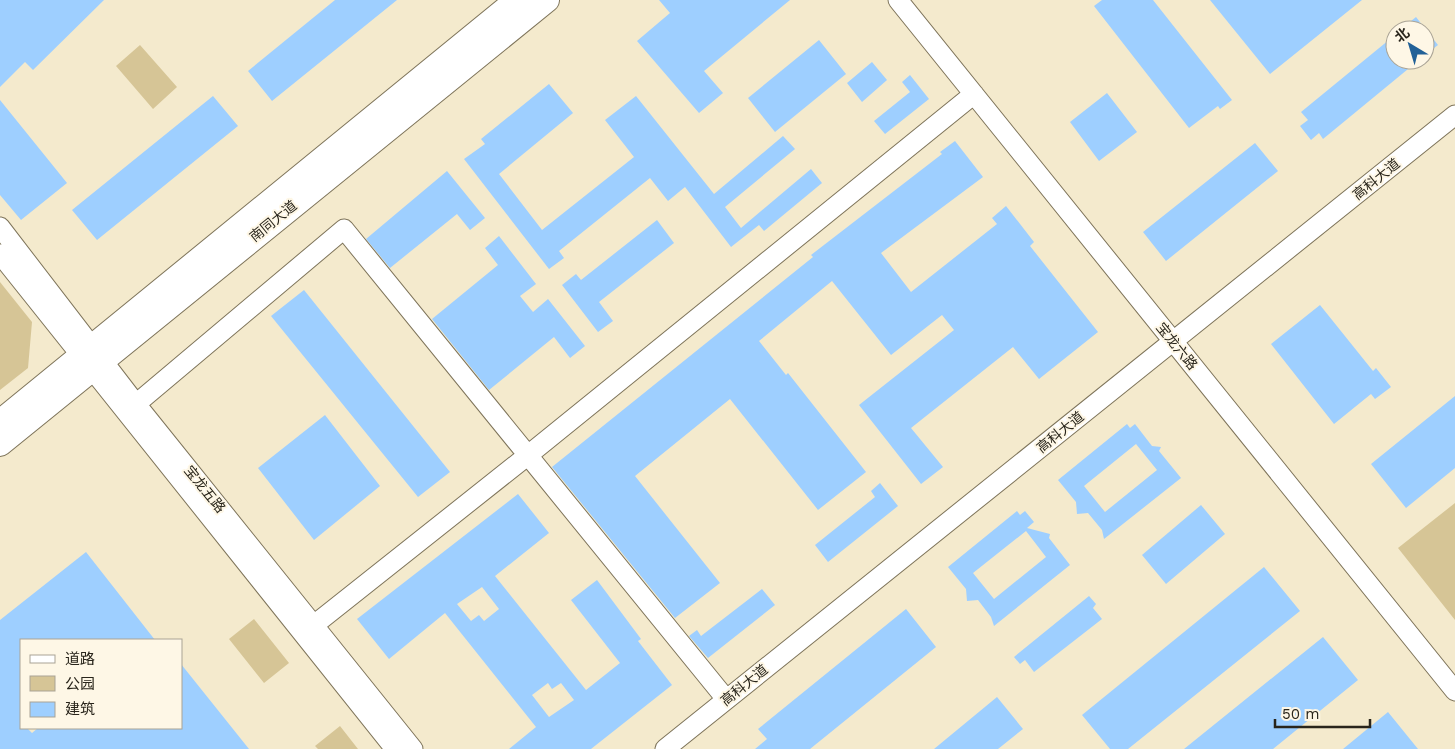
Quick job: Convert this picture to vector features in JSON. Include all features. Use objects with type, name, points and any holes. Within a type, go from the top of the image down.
[{"type":"main road","name":"南同大道","points":[[0,444],[92,359],[127,317],[517,0]]},
{"type":"main road","name":"南同大道","points":[[0,422],[92,359],[547,0]]},
{"type":"street","name":"宝龙六路","points":[[898,0],[1455,691]]},
{"type":"street","points":[[314,625],[527,456],[974,94]]},
{"type":"street","name":"高科大道","points":[[665,749],[1455,115]]},
{"type":"street","name":"宝龙五路","points":[[0,227],[92,359],[395,749]]},
{"type":"street","points":[[136,404],[344,229],[726,699]]},
{"type":"street","name":"宝龙五路","points":[[0,254],[92,359],[136,404],[413,749]]},
{"type":"green space","points":[[140,45],[177,87],[153,109],[116,66]]},
{"type":"green space","points":[[0,282],[32,322],[28,368],[0,390]]},
{"type":"green space","points":[[1455,503],[1455,620],[1398,548]]},
{"type":"green space","points":[[254,619],[289,663],[264,683],[229,639]]},
{"type":"green space","points":[[340,726],[358,749],[318,749],[315,746]]},
{"type":"building","points":[[0,0],[104,0],[33,70],[25,62],[0,87]]},
{"type":"building","points":[[335,0],[397,0],[272,101],[248,71]]},
{"type":"building","points":[[659,0],[790,0],[704,71],[723,93],[699,113],[637,41],[670,13]]},
{"type":"building","points":[[1102,0],[1153,0],[1232,100],[1220,109],[1218,106],[1189,128],[1094,6]]},
{"type":"building","points":[[1210,0],[1362,0],[1270,74]]},
{"type":"building","points":[[819,40],[846,74],[775,132],[748,98]]},
{"type":"building","points":[[1385,43],[1385,70],[1407,70],[1323,139],[1319,133],[1311,140],[1300,126],[1308,120],[1301,112]]},
{"type":"building","points":[[872,62],[887,80],[862,102],[847,83]]},
{"type":"building","points":[[910,75],[929,99],[885,134],[874,121],[910,92],[902,82]]},
{"type":"building","points":[[549,84],[573,113],[499,174],[542,230],[634,157],[605,120],[636,96],[714,194],[783,136],[795,149],[725,207],[741,228],[811,169],[822,183],[764,231],[759,225],[731,247],[685,187],[668,201],[650,178],[559,251],[564,258],[549,269],[464,159],[485,144],[481,139]]},
{"type":"building","points":[[1107,93],[1137,132],[1099,161],[1070,122]]},
{"type":"building","points":[[213,96],[238,126],[97,240],[72,210]]},
{"type":"building","points":[[0,100],[67,183],[21,220],[0,195]]},
{"type":"building","points":[[955,141],[983,177],[881,253],[911,292],[997,224],[992,218],[1006,206],[1034,242],[1030,246],[1098,332],[1039,379],[1013,347],[911,428],[943,467],[921,484],[859,405],[954,330],[942,315],[891,355],[832,281],[759,341],[786,375],[788,373],[866,472],[818,510],[730,399],[635,476],[720,583],[675,618],[552,467],[813,257],[811,255],[942,154],[940,152]]},
{"type":"building","points":[[1255,143],[1278,171],[1166,261],[1143,232]]},
{"type":"building","points":[[447,171],[485,218],[470,230],[457,214],[390,268],[366,239]]},
{"type":"building","points":[[657,220],[674,243],[599,302],[613,321],[598,332],[562,285],[576,274],[581,280]]},
{"type":"building","points":[[499,236],[536,284],[520,296],[533,312],[548,299],[585,346],[570,358],[554,337],[489,390],[432,319],[498,265],[485,248]]},
{"type":"building","points":[[304,290],[450,472],[418,497],[271,316]]},
{"type":"building","points":[[1320,305],[1373,371],[1376,368],[1391,387],[1375,399],[1371,394],[1334,424],[1271,344]]},
{"type":"building","points":[[1455,396],[1455,468],[1406,508],[1371,464]]},
{"type":"building","points":[[325,415],[380,486],[314,540],[258,468]]},
{"type":"building","points":[[1127,424],[1130,428],[1135,424],[1152,446],[1161,447],[1159,451],[1181,478],[1104,539],[1102,530],[1088,513],[1077,514],[1076,502],[1058,480]],"holes":[[[1136,444],[1157,470],[1105,512],[1084,486]]]},
{"type":"building","points":[[880,483],[898,506],[828,562],[815,545],[875,497],[871,491]]},
{"type":"building","points":[[518,494],[549,533],[495,576],[586,690],[620,663],[571,600],[597,580],[641,639],[638,641],[672,685],[591,749],[509,749],[536,727],[445,613],[389,659],[357,619]],"holes":[[[482,587],[499,609],[484,621],[479,615],[471,621],[457,604]],[[548,683],[552,689],[561,683],[574,700],[549,717],[532,695]]]},
{"type":"building","points":[[1201,505],[1225,534],[1166,584],[1142,555]]},
{"type":"building","points":[[1017,511],[1020,515],[1025,511],[1034,522],[1027,528],[1050,534],[1049,538],[1070,565],[994,626],[991,617],[978,600],[967,601],[966,589],[948,567]],"holes":[[[1026,531],[1046,557],[994,599],[973,573]]]},
{"type":"building","points":[[86,552],[154,639],[20,639],[20,729],[28,729],[32,733],[37,729],[182,729],[182,665],[249,749],[0,749],[0,620]]},
{"type":"building","points":[[1264,567],[1300,611],[1128,749],[1110,749],[1082,715]]},
{"type":"building","points":[[762,589],[775,605],[708,658],[689,636],[697,630],[701,636]]},
{"type":"building","points":[[1089,596],[1096,604],[1093,608],[1102,619],[1034,672],[1025,660],[1020,664],[1014,657]]},
{"type":"building","points":[[906,609],[936,647],[810,749],[755,749],[767,739],[758,729]]},
{"type":"building","points":[[1323,637],[1358,680],[1273,749],[1184,749]]},
{"type":"building","points":[[997,697],[1023,729],[998,749],[934,749]]},
{"type":"building","points":[[1388,712],[1418,749],[1343,749]]}]
